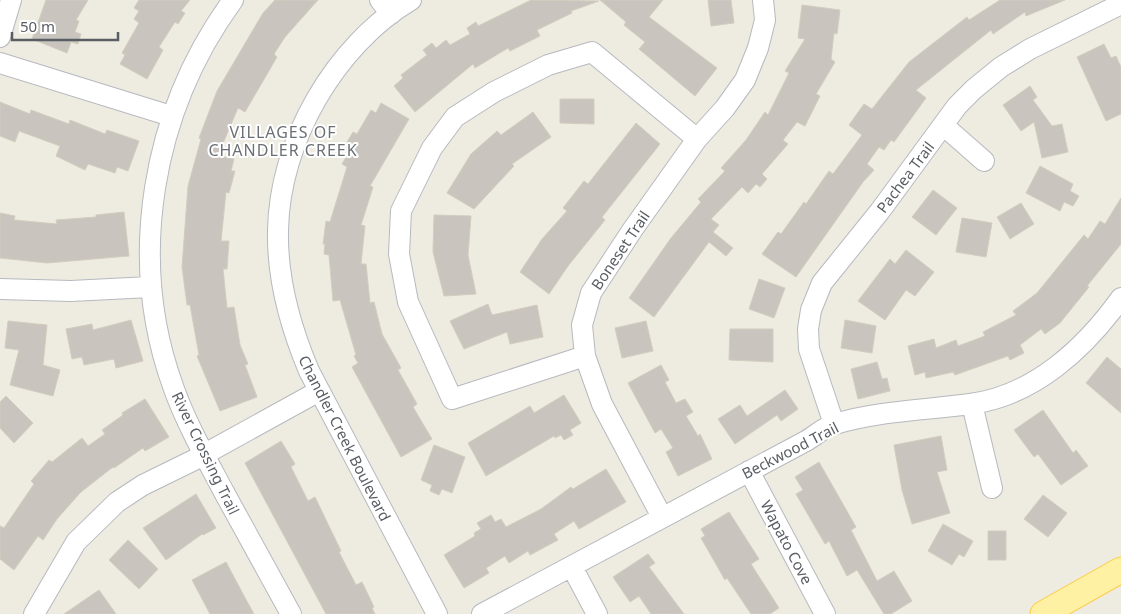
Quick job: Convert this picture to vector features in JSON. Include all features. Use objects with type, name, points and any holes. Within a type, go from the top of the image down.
[{"type":"main road","points":[[1044,614],[1121,570]]},
{"type":"street","points":[[0,37],[11,0]]},
{"type":"street","name":"River Crossing Trail","points":[[233,0],[217,22],[194,65],[171,116],[156,181],[151,228],[150,287],[162,347],[174,389],[204,454],[291,614]]},
{"type":"street","name":"Chandler Creek Boulevard","points":[[411,0],[385,7],[326,82],[304,122],[282,192],[278,230],[278,254],[285,302],[299,348],[318,391],[437,614]]},
{"type":"street","name":"Boneset Trail","points":[[662,517],[602,404],[585,356],[582,325],[590,293],[697,139],[725,108],[745,80],[758,48],[765,20],[763,0]]},
{"type":"street","name":"Pachea Trail","points":[[834,424],[809,349],[808,330],[814,301],[822,283],[880,211],[957,106],[974,89],[1001,67],[1030,49],[1121,4]]},
{"type":"street","points":[[585,356],[452,399],[408,302],[399,254],[401,211],[432,148],[455,117],[494,92],[548,65],[592,52],[697,139]]},
{"type":"street","points":[[0,63],[171,116]]},
{"type":"street","points":[[943,125],[984,161]]},
{"type":"street","points":[[0,289],[70,291],[150,287]]},
{"type":"street","name":"Beckwood Trail","points":[[482,614],[806,441],[834,424],[909,410],[972,404],[1007,394],[1050,371],[1078,347],[1120,303]]},
{"type":"street","points":[[34,614],[76,542],[117,502],[143,484],[204,454],[318,391]]},
{"type":"street","points":[[972,404],[992,488]]},
{"type":"street","name":"Wapato Cove","points":[[749,471],[825,614]]},
{"type":"street","points":[[572,567],[597,614]]},
{"type":"building","points":[[46,0],[88,0],[76,20],[79,21],[75,32],[81,34],[78,44],[71,42],[67,53],[32,39]]},
{"type":"building","points":[[139,0],[190,0],[181,11],[185,13],[178,24],[175,22],[159,47],[163,50],[147,79],[120,64],[125,55],[122,53],[139,23],[134,19],[139,11],[134,8]]},
{"type":"building","points":[[275,0],[318,0],[285,37],[274,54],[277,57],[245,112],[238,108],[218,155],[234,159],[231,171],[235,171],[229,193],[226,192],[221,241],[229,241],[227,269],[223,269],[227,308],[234,307],[240,345],[248,364],[245,365],[257,397],[220,411],[197,356],[199,355],[190,305],[187,305],[182,267],[188,186],[201,139],[199,138],[217,91],[263,13]]},
{"type":"building","points":[[531,0],[599,1],[571,11],[572,13],[537,30],[540,36],[510,51],[508,48],[475,68],[473,64],[415,112],[394,86],[403,78],[401,75],[427,55],[423,50],[432,43],[436,48],[446,40],[450,45],[470,34],[467,28],[476,22],[478,26]]},
{"type":"building","points":[[600,0],[663,0],[649,17],[717,68],[695,96],[639,49],[645,42],[624,25],[626,22]]},
{"type":"building","points":[[708,0],[731,0],[734,23],[711,26]]},
{"type":"building","points":[[1000,0],[1065,0],[1026,16],[1025,12],[993,34],[991,30],[916,90],[926,98],[894,142],[891,140],[884,150],[879,147],[867,164],[874,170],[863,182],[796,277],[762,254],[778,232],[781,234],[804,202],[806,204],[829,171],[833,174],[862,135],[849,125],[864,104],[872,109],[909,62],[967,17],[969,20]]},
{"type":"building","points":[[802,5],[840,10],[837,34],[834,33],[831,59],[835,62],[816,94],[820,96],[805,126],[797,122],[783,140],[788,144],[762,174],[767,179],[760,187],[756,184],[748,193],[742,187],[711,219],[719,225],[713,232],[733,248],[726,256],[709,242],[654,317],[629,298],[671,238],[701,202],[698,199],[725,171],[721,168],[746,140],[765,112],[768,115],[789,73],[785,71],[805,39],[798,38]]},
{"type":"building","points":[[1104,44],[1111,58],[1116,56],[1121,67],[1121,114],[1106,121],[1077,57]]},
{"type":"building","points":[[1030,86],[1037,97],[1033,100],[1052,126],[1062,124],[1068,152],[1042,158],[1034,122],[1021,131],[1003,105]]},
{"type":"building","points":[[560,99],[594,99],[594,124],[560,123]]},
{"type":"building","points":[[0,102],[30,114],[31,110],[69,124],[70,120],[105,134],[107,130],[139,141],[128,171],[117,167],[115,173],[88,164],[85,170],[56,156],[60,146],[19,131],[15,142],[0,136]]},
{"type":"building","points":[[381,103],[409,119],[370,186],[373,187],[361,225],[365,226],[361,264],[366,264],[370,303],[374,302],[382,334],[401,368],[398,370],[417,404],[413,407],[432,439],[401,457],[352,367],[358,363],[354,356],[356,355],[340,300],[333,301],[329,255],[324,254],[325,244],[323,244],[326,221],[330,222],[347,167],[342,164],[349,152],[343,149],[353,132],[357,134],[371,110],[376,113]]},
{"type":"building","points":[[533,112],[551,137],[512,164],[514,166],[474,209],[447,193],[471,154],[497,131],[501,135]]},
{"type":"building","points":[[636,123],[660,144],[602,217],[605,220],[568,266],[549,294],[520,272],[542,239],[567,211],[563,208],[584,181],[588,184]]},
{"type":"building","points":[[1040,166],[1073,184],[1070,191],[1079,196],[1073,206],[1064,202],[1060,211],[1026,193]]},
{"type":"building","points":[[933,190],[957,208],[936,235],[912,217]]},
{"type":"building","points":[[1121,198],[1121,244],[1060,323],[1045,334],[1041,329],[1020,345],[1024,353],[1010,360],[1008,356],[955,375],[953,372],[926,378],[925,372],[915,375],[908,346],[934,339],[936,348],[956,340],[958,346],[985,336],[983,332],[1016,315],[1013,311],[1037,293],[1084,235],[1088,239],[1100,221],[1105,224]]},
{"type":"building","points":[[1021,203],[1034,224],[1010,239],[997,217]]},
{"type":"building","points":[[124,212],[129,256],[47,263],[0,258],[0,213],[15,216],[14,220],[57,224],[56,220],[96,217],[96,215]]},
{"type":"building","points":[[434,215],[471,216],[468,255],[476,294],[444,296],[433,252]]},
{"type":"building","points":[[962,218],[992,223],[986,257],[956,252]]},
{"type":"building","points":[[906,250],[934,272],[915,296],[906,290],[885,320],[858,301],[890,259],[895,264]]},
{"type":"building","points":[[759,279],[785,288],[774,318],[749,309]]},
{"type":"building","points":[[488,304],[492,315],[537,305],[543,337],[510,344],[507,332],[464,349],[450,321]]},
{"type":"building","points":[[131,320],[143,361],[116,368],[114,359],[84,365],[82,357],[72,359],[66,329],[92,324],[93,330]]},
{"type":"building","points":[[845,320],[876,326],[872,353],[841,348]]},
{"type":"building","points":[[8,321],[47,325],[43,365],[60,370],[53,396],[10,385],[19,350],[5,348]]},
{"type":"building","points":[[646,321],[653,351],[622,358],[615,328]]},
{"type":"building","points":[[730,329],[773,329],[773,362],[729,360]]},
{"type":"building","points":[[1107,357],[1121,369],[1121,413],[1086,383]]},
{"type":"building","points":[[877,362],[882,379],[887,378],[890,391],[858,399],[851,369]]},
{"type":"building","points":[[661,365],[669,380],[665,382],[676,403],[685,399],[693,412],[686,416],[698,436],[700,434],[712,459],[678,476],[666,452],[673,448],[661,429],[655,433],[628,383]]},
{"type":"building","points":[[785,390],[798,409],[781,421],[777,415],[735,444],[718,419],[740,405],[747,416]]},
{"type":"building","points":[[564,395],[581,423],[570,430],[573,435],[564,440],[561,435],[555,438],[554,436],[486,476],[468,443],[530,406],[534,413]]},
{"type":"building","points":[[6,396],[33,423],[14,443],[0,428],[0,402]]},
{"type":"building","points":[[145,399],[169,437],[145,451],[143,448],[113,467],[81,492],[57,519],[43,540],[38,536],[14,570],[0,559],[0,526],[4,528],[34,484],[31,481],[49,460],[52,462],[82,438],[88,446],[105,434],[102,430],[123,415],[122,413]]},
{"type":"building","points":[[1043,410],[1073,453],[1076,450],[1088,466],[1061,485],[1038,454],[1034,457],[1014,430]]},
{"type":"building","points":[[941,436],[947,470],[937,472],[950,513],[912,524],[902,490],[894,445]]},
{"type":"building","points":[[281,441],[295,464],[291,467],[308,501],[315,497],[341,551],[339,552],[356,585],[362,582],[374,607],[372,608],[375,614],[326,614],[245,463]]},
{"type":"building","points":[[434,445],[465,457],[452,493],[442,489],[439,495],[430,491],[432,485],[421,480]]},
{"type":"building","points":[[819,462],[856,527],[851,530],[877,581],[894,571],[912,601],[891,614],[884,614],[857,570],[847,576],[829,541],[825,544],[796,494],[803,490],[795,477]]},
{"type":"building","points":[[606,469],[626,502],[579,529],[574,521],[554,534],[558,540],[530,555],[528,551],[509,563],[505,556],[486,568],[489,573],[464,588],[444,555],[475,536],[474,533],[481,529],[477,523],[491,515],[495,522],[501,519],[506,527],[541,509],[571,487],[573,489]]},
{"type":"building","points":[[196,494],[216,528],[202,534],[166,560],[143,528]]},
{"type":"building","points":[[1043,495],[1067,513],[1048,537],[1024,519]]},
{"type":"building","points":[[729,512],[759,559],[751,564],[779,608],[770,614],[751,614],[727,578],[725,580],[701,538],[705,536],[701,529]]},
{"type":"building","points":[[943,524],[973,541],[964,557],[959,554],[952,565],[928,551]]},
{"type":"building","points":[[988,531],[1006,531],[1006,560],[988,560]]},
{"type":"building","points":[[128,540],[158,569],[139,589],[109,560]]},
{"type":"building","points":[[648,554],[655,563],[649,567],[684,614],[651,614],[639,596],[630,602],[613,577]]},
{"type":"building","points":[[226,562],[254,614],[210,614],[192,580]]},
{"type":"building","points":[[99,590],[116,614],[64,614]]},
{"type":"district","name":"VILLAGES OF CHANDLER CREEK","points":[[283,141]]}]
